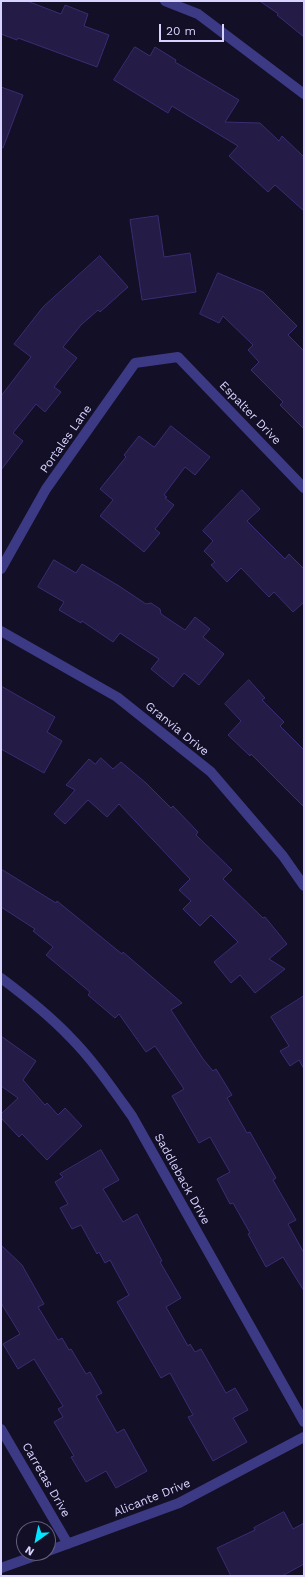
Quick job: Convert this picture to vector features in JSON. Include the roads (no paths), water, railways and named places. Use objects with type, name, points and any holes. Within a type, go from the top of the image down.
[{"type":"street","points":[[165,1],[198,14],[304,94]]},
{"type":"street","name":"Espalter Drive","points":[[178,357],[304,488]]},
{"type":"street","name":"Portales Lane","points":[[1,570],[46,489],[135,363],[178,357]]},
{"type":"street","name":"Granvia Drive","points":[[1,631],[117,697],[211,772],[283,856],[304,886]]},
{"type":"street","name":"Saddleback Drive","points":[[1,978],[33,1002],[69,1036],[103,1076],[132,1116],[304,1422]]},
{"type":"street","name":"Carretas Drive","points":[[1,1429],[68,1544]]},
{"type":"street","name":"Alicante Drive","points":[[56,1548],[179,1504],[304,1436]]},
{"type":"street","points":[[1,1568],[21,1561]]}]
